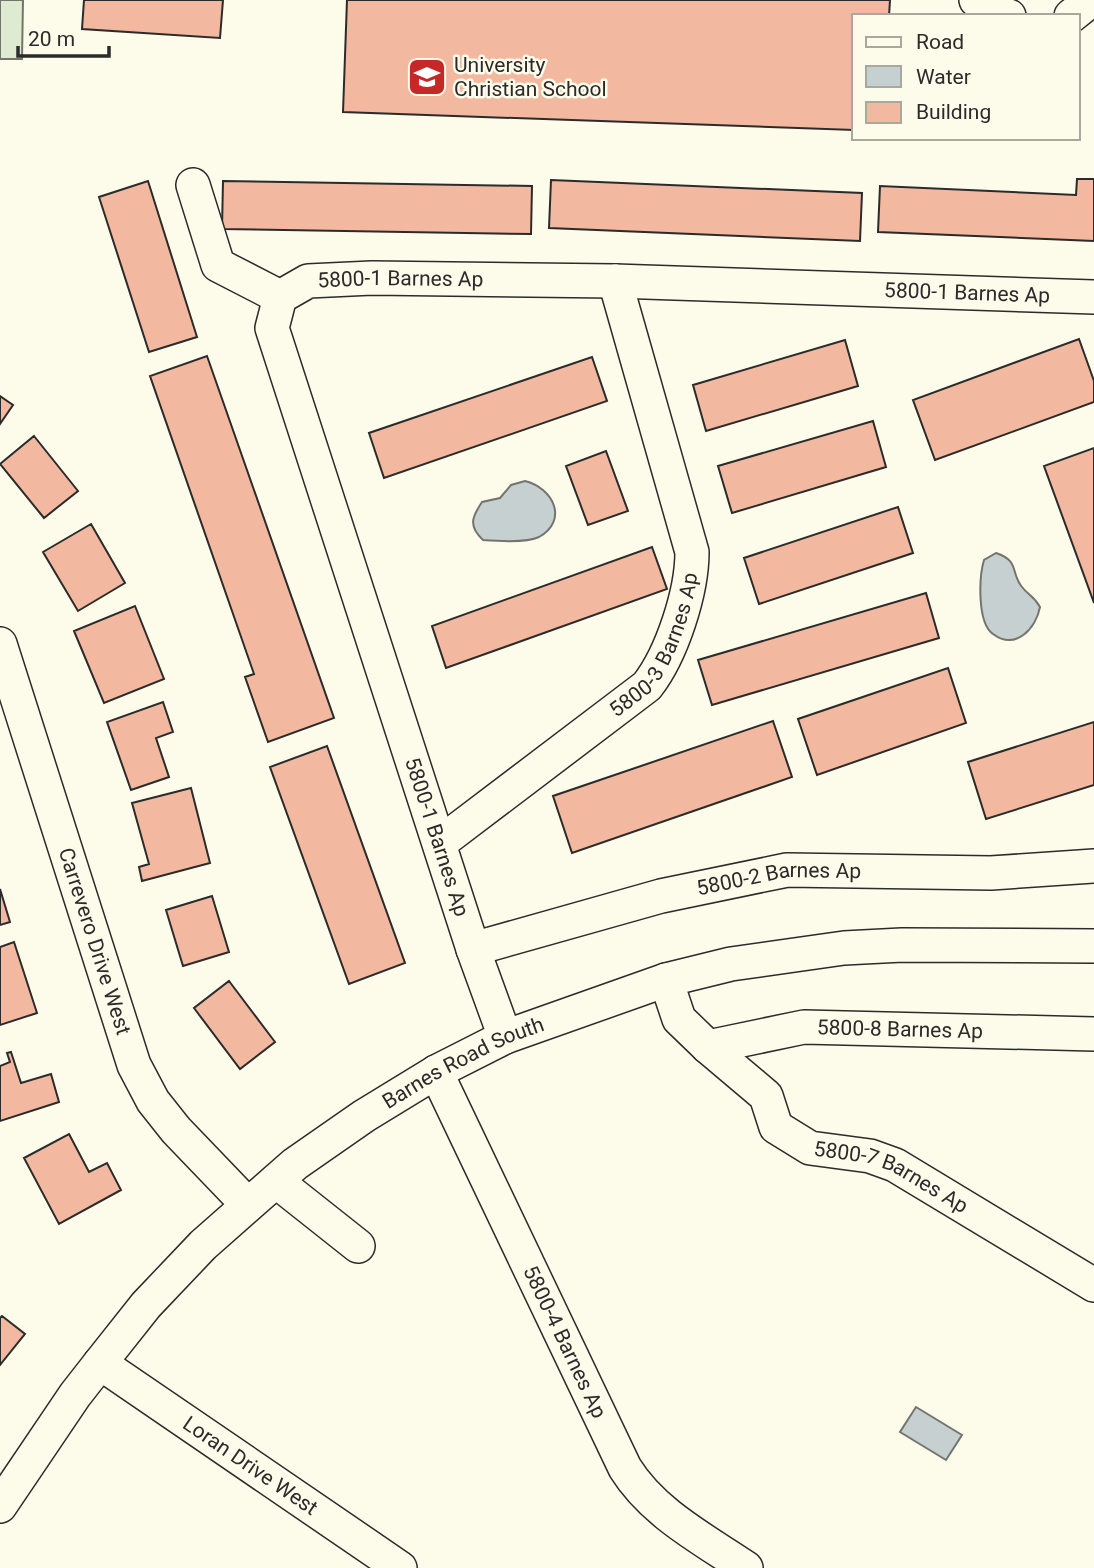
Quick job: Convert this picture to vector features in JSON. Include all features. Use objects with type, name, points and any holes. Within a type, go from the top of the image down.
[{"type":"street","points":[[976,0],[992,12],[1000,14]]},
{"type":"street","points":[[1074,14],[1091,0]]},
{"type":"street","points":[[193,185],[218,265],[279,297]]},
{"type":"street","name":"5800-1 Barnes Ap","points":[[505,1037],[473,949],[272,328],[279,297],[308,281],[372,278],[615,281],[1094,298]]},
{"type":"street","name":"5800-3 Barnes Ap","points":[[440,843],[647,686],[668,653],[688,588],[692,552],[615,281]]},
{"type":"street","name":"Carrevero Drive West","points":[[0,644],[134,1065],[153,1101],[176,1130],[248,1205]]},
{"type":"street","name":"5800-2 Barnes Ap","points":[[473,949],[661,896],[787,870],[991,873],[1094,866]]},
{"type":"street","name":"Barnes Road South","points":[[0,1506],[75,1395],[146,1305],[203,1245],[295,1164],[364,1115],[436,1072],[505,1037],[666,980],[731,964],[844,948],[902,945],[1094,946]]},
{"type":"street","name":"5800-7 Barnes Ap","points":[[666,980],[679,1019],[766,1096],[776,1127],[810,1148],[870,1156],[895,1165],[1094,1285]]},
{"type":"street","name":"5800-8 Barnes Ap","points":[[708,1047],[804,1027],[1094,1034]]},
{"type":"street","name":"5800-4 Barnes Ap","points":[[436,1072],[631,1478],[663,1511],[746,1568]]},
{"type":"street","points":[[276,1181],[358,1246]]},
{"type":"street","name":"Loran Drive West","points":[[100,1363],[400,1568]]},
{"type":"green space","points":[[0,0],[23,0],[22,59],[0,59]]},
{"type":"water","points":[[525,481],[543,490],[554,505],[555,514],[548,530],[539,537],[527,540],[483,540],[473,526],[476,512],[482,502],[500,498],[511,485]]},
{"type":"water","points":[[996,553],[1012,563],[1018,582],[1040,607],[1034,622],[1024,635],[1009,640],[993,634],[984,620],[982,610],[982,568],[984,560]]},
{"type":"water","points":[[916,1407],[962,1435],[946,1460],[900,1432]]},
{"type":"building","points":[[84,0],[223,0],[220,38],[82,29]]},
{"type":"building","points":[[347,0],[890,0],[889,14],[852,14],[852,130],[343,112]]},
{"type":"building","points":[[1077,179],[1094,179],[1094,241],[878,232],[880,186],[1076,195]]},
{"type":"building","points":[[551,180],[862,193],[860,241],[549,228]]},
{"type":"building","points":[[148,181],[197,337],[149,352],[99,197]]},
{"type":"building","points":[[223,181],[532,186],[531,234],[222,229]]},
{"type":"building","points":[[1079,339],[1094,381],[1094,402],[935,460],[913,400]]},
{"type":"building","points":[[845,340],[858,386],[706,431],[693,385]]},
{"type":"building","points":[[207,356],[334,718],[268,742],[245,677],[254,674],[150,376]]},
{"type":"building","points":[[592,357],[607,401],[384,478],[369,433]]},
{"type":"building","points":[[0,396],[13,405],[0,424]]},
{"type":"building","points":[[873,421],[886,467],[732,513],[718,466]]},
{"type":"building","points":[[34,436],[78,491],[44,518],[0,464]]},
{"type":"building","points":[[1094,448],[1094,603],[1044,466]]},
{"type":"building","points":[[606,451],[628,511],[588,525],[566,466]]},
{"type":"building","points":[[898,507],[913,553],[759,604],[744,558]]},
{"type":"building","points":[[91,524],[125,583],[78,611],[43,552]]},
{"type":"building","points":[[652,547],[667,589],[446,668],[432,626]]},
{"type":"building","points":[[926,593],[939,638],[712,705],[698,660]]},
{"type":"building","points":[[135,606],[164,679],[104,703],[74,631]]},
{"type":"building","points":[[948,668],[966,723],[817,775],[798,719]]},
{"type":"building","points":[[163,702],[173,732],[156,738],[169,777],[131,790],[107,722]]},
{"type":"building","points":[[773,721],[792,777],[572,853],[553,796]]},
{"type":"building","points":[[1094,722],[1094,785],[986,819],[968,762]]},
{"type":"building","points":[[327,746],[405,963],[349,984],[270,767]]},
{"type":"building","points":[[191,788],[210,863],[142,881],[139,867],[149,864],[132,803]]},
{"type":"building","points":[[0,889],[10,922],[0,925]]},
{"type":"building","points":[[212,896],[229,952],[183,966],[166,910]]},
{"type":"building","points":[[14,942],[37,1013],[0,1025],[0,947]]},
{"type":"building","points":[[229,981],[275,1042],[240,1069],[194,1008]]},
{"type":"building","points":[[11,1052],[21,1083],[51,1074],[59,1102],[0,1121],[0,1066],[10,1062],[7,1053]]},
{"type":"building","points":[[69,1134],[89,1172],[107,1163],[121,1190],[59,1224],[24,1158]]},
{"type":"building","points":[[2,1316],[25,1334],[0,1365],[0,1318]]},
{"type":"place","name":"University Christian School","points":[[427,77]]}]
